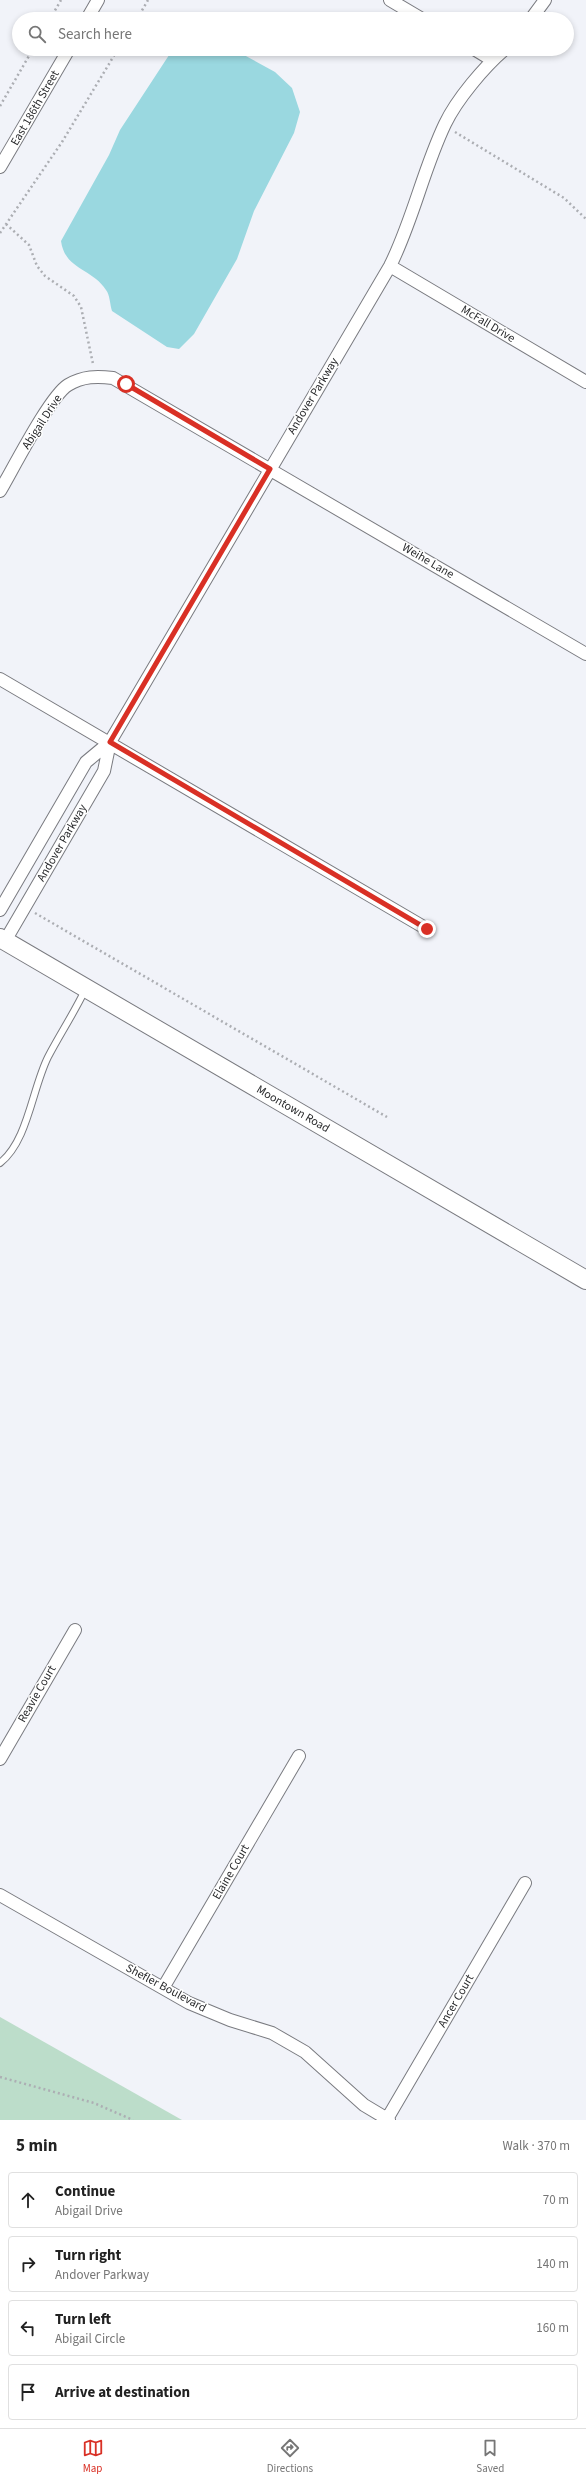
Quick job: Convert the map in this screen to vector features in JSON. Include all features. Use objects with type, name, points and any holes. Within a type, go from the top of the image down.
[{"type":"street","points":[[91,12],[98,0]]},
{"type":"street","points":[[390,0],[410,12]]},
{"type":"street","points":[[536,12],[545,0]]},
{"type":"street","name":"East 186th Street","points":[[0,167],[65,56]]},
{"type":"street","points":[[485,56],[492,60]]},
{"type":"street","name":"Andover Parkway","points":[[2,940],[25,907],[104,771],[110,742],[390,266],[409,223],[444,126],[456,106],[497,56]]},
{"type":"street","name":"McFall Drive","points":[[390,266],[586,382]]},
{"type":"street","name":"Abigail Drive","points":[[0,491],[52,402],[67,386],[82,378],[94,377],[113,378],[126,384],[270,469]]},
{"type":"street","name":"Weihe Lane","points":[[270,469],[586,654]]},
{"type":"street","points":[[0,679],[110,742],[427,929]]},
{"type":"street","name":"Andover Parkway","points":[[0,910],[86,762],[110,742]]},
{"type":"street","name":"Moontown Road","points":[[2,940],[586,1280]]},
{"type":"street","name":"Reavie Court","points":[[0,1759],[75,1630]]},
{"type":"street","name":"Elaine Court","points":[[163,1988],[299,1756]]},
{"type":"street","name":"Ancer Court","points":[[388,2119],[525,1883]]},
{"type":"street","name":"Shefler Boulevard","points":[[0,1895],[189,2003],[230,2020],[272,2033],[298,2048],[364,2105],[388,2119]]},
{"type":"lane","points":[[0,1163],[9,1156],[17,1142],[47,1058],[75,1012],[85,988]]},
{"type":"path","points":[[54,12],[62,0]]},
{"type":"path","points":[[141,12],[148,0]]},
{"type":"path","points":[[0,106],[29,56]]},
{"type":"path","points":[[0,233],[62,142],[114,56]]},
{"type":"path","points":[[444,126],[564,198],[586,219]]},
{"type":"path","points":[[6,224],[29,245],[37,266],[45,276],[74,296],[81,307],[92,355],[94,377]]},
{"type":"path","points":[[25,907],[387,1117]]},
{"type":"path","points":[[0,2077],[94,2103],[132,2120]]},
{"type":"green space","points":[[0,2017],[182,2120],[0,2120]]},
{"type":"water","points":[[168,56],[246,56],[275,72],[292,88],[300,112],[294,133],[254,211],[237,259],[194,334],[179,349],[167,347],[112,311],[106,290],[94,277],[68,258],[61,241],[109,155],[120,130]]},
{"type":"route","points":[[126,384],[270,469],[110,742],[427,929]]}]
